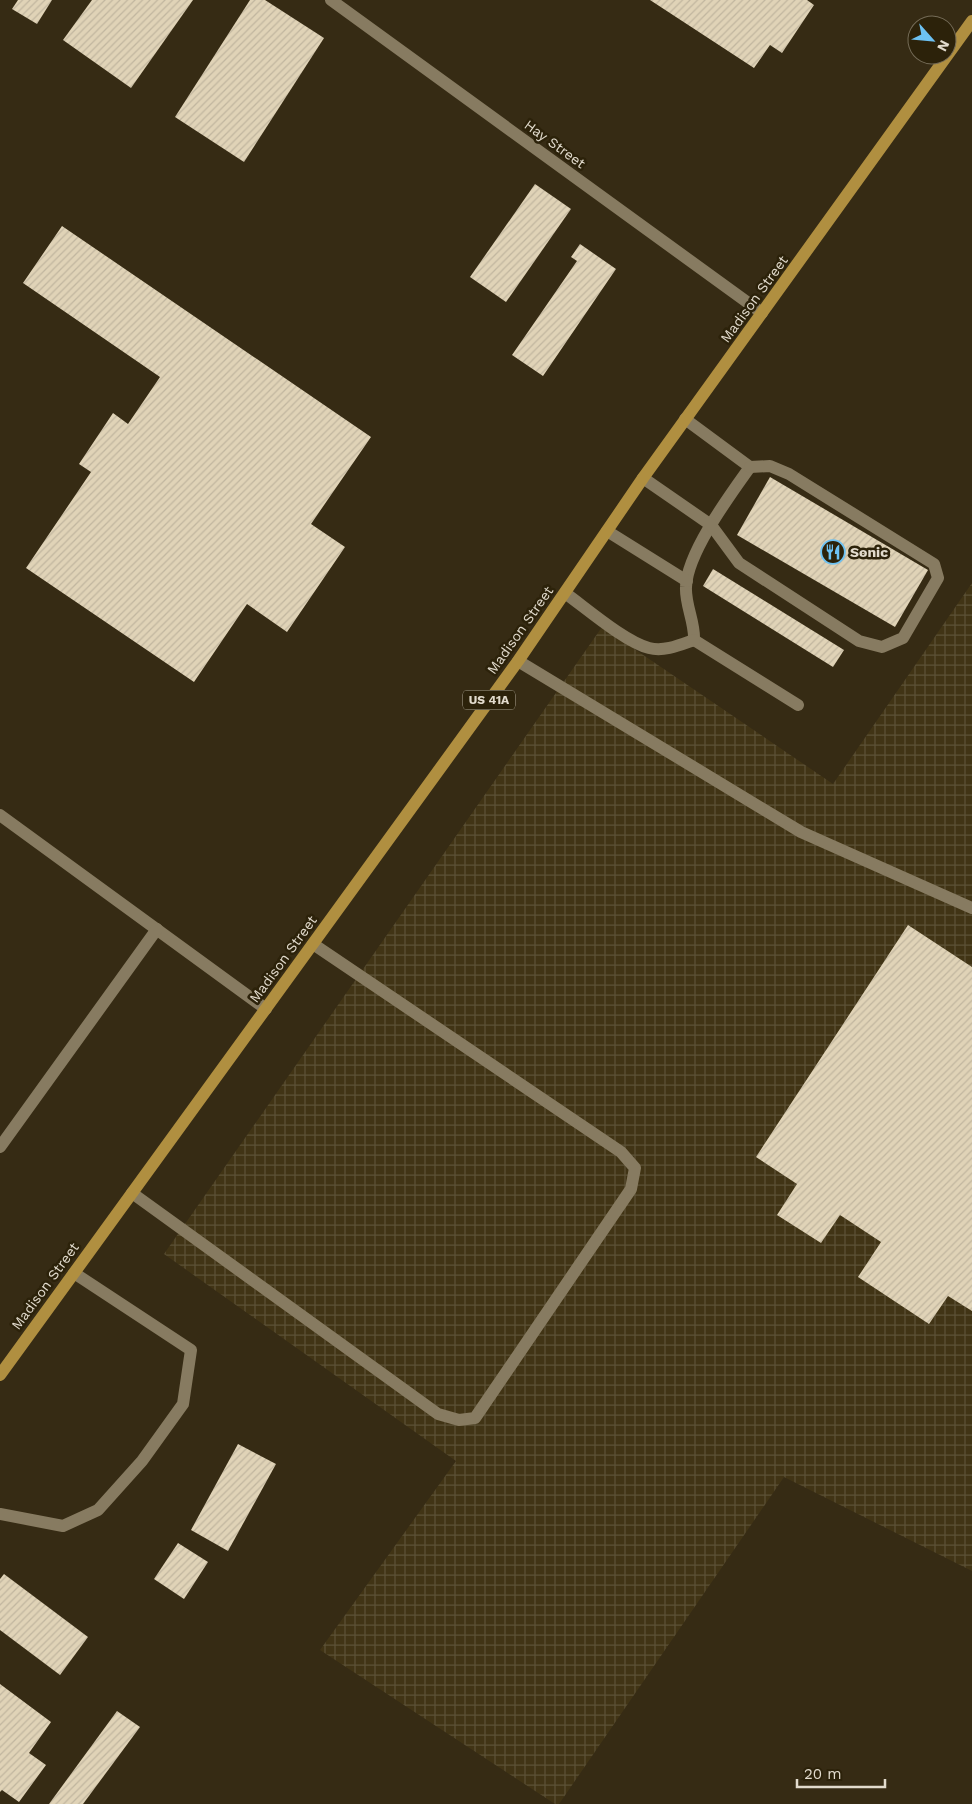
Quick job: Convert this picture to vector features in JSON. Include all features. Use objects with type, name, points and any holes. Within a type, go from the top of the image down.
[{"type":"main road","name":"Madison Street","points":[[0,1374],[518,661],[643,478],[972,21]]},
{"type":"lane","name":"Hay Street","points":[[330,0],[762,313]]},
{"type":"lane","points":[[643,478],[710,525],[739,563],[860,640],[882,647],[903,638],[932,592],[938,578],[934,564],[789,474],[770,466],[750,467],[685,419]]},
{"type":"lane","points":[[694,640],[694,626],[686,588],[691,566],[710,525],[750,467]]},
{"type":"lane","points":[[607,532],[687,581]]},
{"type":"lane","points":[[565,593],[634,642],[649,648],[677,646],[694,640]]},
{"type":"lane","points":[[694,640],[798,705]]},
{"type":"lane","points":[[518,661],[801,832],[972,908]]},
{"type":"lane","points":[[0,815],[266,1009]]},
{"type":"lane","points":[[0,1146],[157,929]]},
{"type":"lane","points":[[132,1193],[438,1414],[459,1420],[475,1418],[631,1189],[635,1168],[621,1152],[313,944]]},
{"type":"lane","points":[[0,1514],[63,1526],[98,1510],[142,1461],[183,1404],[191,1350],[74,1273]]},
{"type":"shaded area","points":[[972,583],[972,1571],[784,1477],[559,1804],[555,1804],[320,1650],[456,1461],[164,1254],[602,627],[833,784]]},
{"type":"building","points":[[18,0],[52,0],[37,24],[12,9]]},
{"type":"building","points":[[92,0],[193,0],[131,88],[63,40]]},
{"type":"building","points":[[250,0],[265,0],[324,38],[244,162],[175,117]]},
{"type":"building","points":[[650,0],[807,0],[814,5],[782,53],[770,45],[754,68]]},
{"type":"building","points":[[535,184],[571,209],[506,302],[470,277]]},
{"type":"building","points":[[62,226],[371,437],[311,524],[345,547],[287,632],[247,604],[194,682],[26,568],[91,472],[79,464],[113,413],[128,424],[160,377],[23,283]]},
{"type":"building","points":[[580,244],[616,269],[543,376],[512,355],[577,261],[571,257]]},
{"type":"building","name":"Sonic","points":[[770,477],[928,570],[895,627],[737,535]]},
{"type":"building","points":[[713,569],[844,650],[833,667],[703,586]]},
{"type":"building","points":[[908,925],[972,967],[972,1311],[948,1296],[929,1324],[858,1277],[881,1242],[840,1215],[821,1243],[777,1215],[797,1184],[756,1157]]},
{"type":"building","points":[[238,1444],[276,1464],[228,1551],[191,1530]]},
{"type":"building","points":[[178,1543],[208,1562],[184,1599],[154,1579]]},
{"type":"building","points":[[4,1574],[88,1637],[60,1675],[0,1630],[0,1579]]},
{"type":"building","points":[[0,1684],[51,1722],[29,1753],[46,1765],[19,1802],[2,1790],[0,1792]]},
{"type":"building","points":[[117,1711],[140,1727],[83,1804],[49,1804]]},
{"type":"place","name":"Sonic","points":[[833,552]]}]
